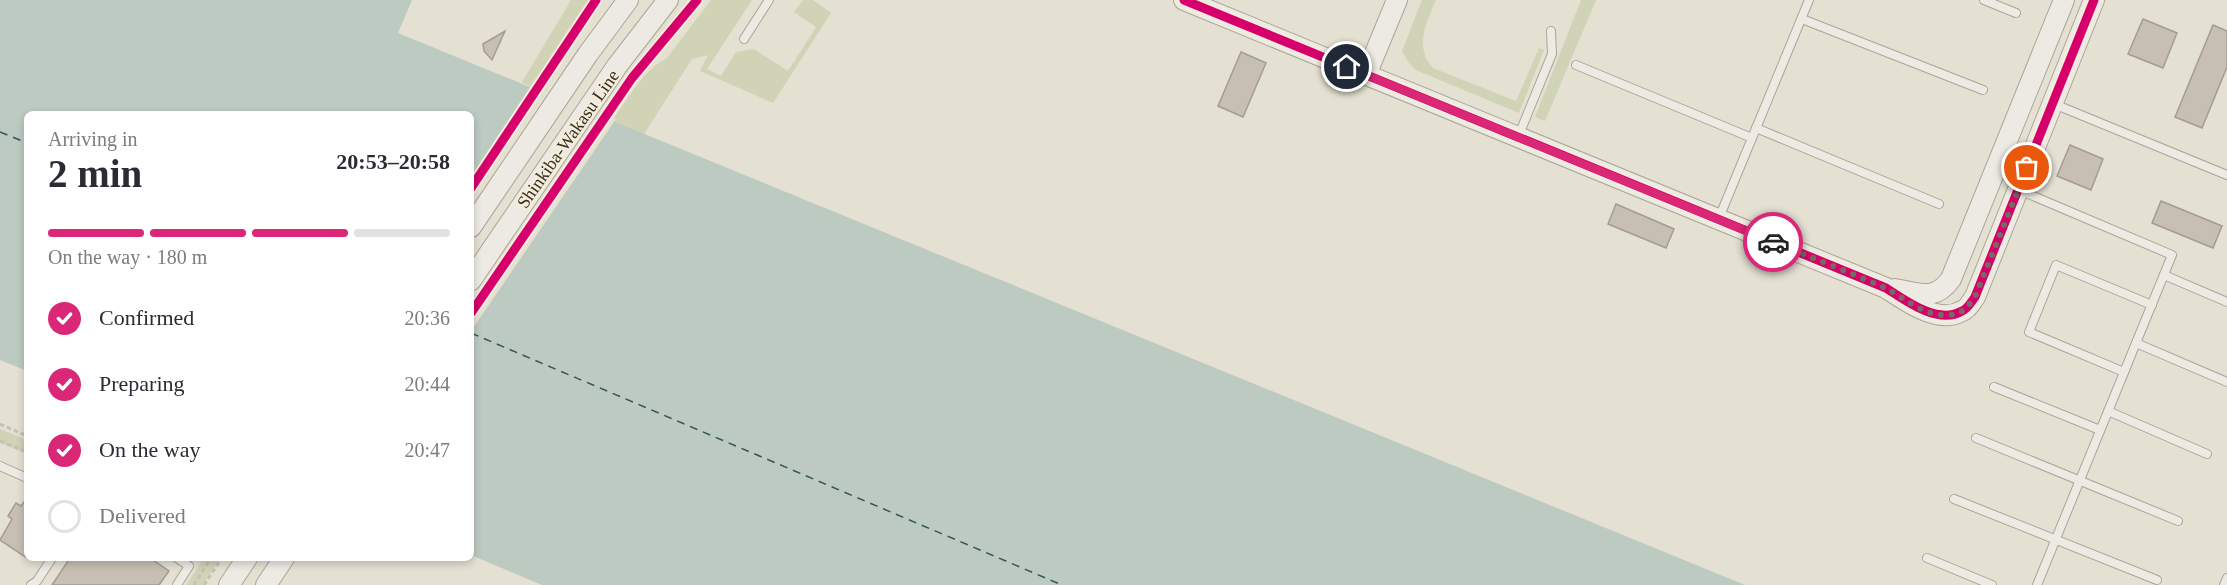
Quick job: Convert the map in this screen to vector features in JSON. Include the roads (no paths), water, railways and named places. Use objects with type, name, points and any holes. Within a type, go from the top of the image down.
[{"type":"street","name":"Shinkiba-Wakasu Line","points":[[474,223],[588,54],[628,0]]},
{"type":"street","name":"Shinkiba-Wakasu Line","points":[[474,276],[617,66],[668,0]]},
{"type":"street","points":[[1184,0],[1886,288],[1910,304],[1933,313],[1950,315],[1964,311],[1975,297],[2094,0]]},
{"type":"street","points":[[1366,75],[1397,0]]},
{"type":"street","points":[[1886,288],[1934,295],[1943,290],[1951,279],[2064,0]]},
{"type":"street","points":[[267,583],[282,561]]},
{"type":"lane","points":[[744,39],[769,0]]},
{"type":"lane","points":[[1718,219],[1809,0]]},
{"type":"lane","points":[[1984,0],[2016,13]]},
{"type":"lane","points":[[1802,19],[1983,90]]},
{"type":"lane","points":[[1518,137],[1552,54],[1551,31]]},
{"type":"lane","points":[[1576,64],[1752,138]]},
{"type":"lane","points":[[2052,104],[2227,175]]},
{"type":"lane","points":[[1756,128],[1939,204]]},
{"type":"lane","points":[[2018,189],[2172,255],[2037,585]]},
{"type":"lane","points":[[2124,372],[2029,332],[2056,265],[2152,304]]},
{"type":"lane","points":[[2164,276],[2227,302]]},
{"type":"lane","points":[[2136,343],[2227,382]]},
{"type":"lane","points":[[1994,387],[2100,430]]},
{"type":"lane","points":[[2108,411],[2207,454]]},
{"type":"lane","points":[[1976,438],[2178,521]]},
{"type":"lane","points":[[0,466],[24,477]]},
{"type":"lane","points":[[1954,499],[2157,580]]},
{"type":"lane","points":[[1927,558],[1992,585]]},
{"type":"lane","points":[[31,585],[37,581],[50,561]]},
{"type":"lane","points":[[177,585],[189,566],[182,561]]},
{"type":"lane","points":[[2224,585],[2227,578]]}]
